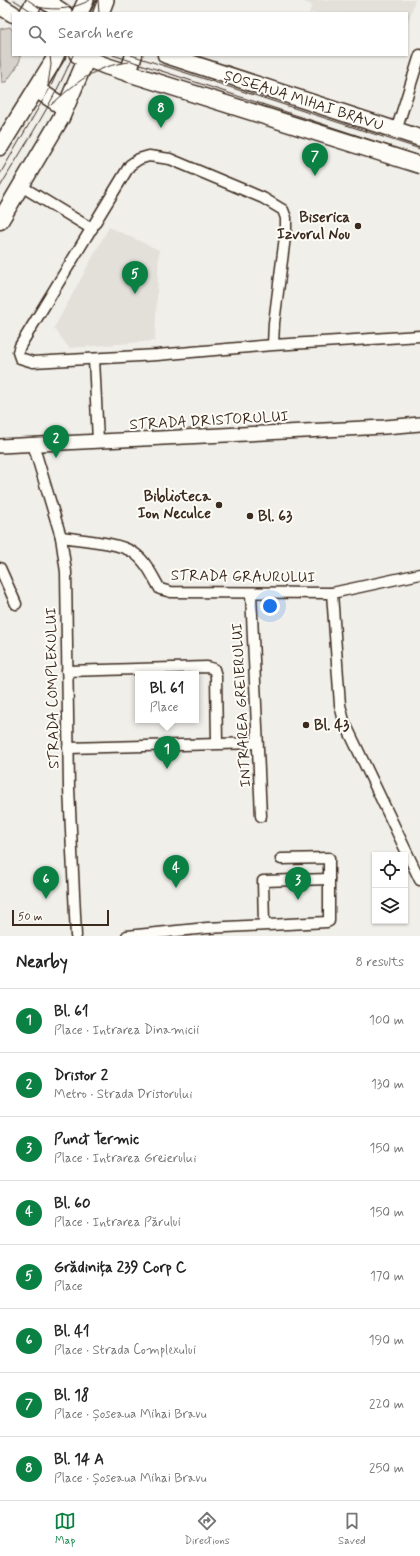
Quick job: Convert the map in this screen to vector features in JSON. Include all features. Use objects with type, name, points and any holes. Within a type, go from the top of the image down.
[{"type":"main road","points":[[29,12],[36,0]]},
{"type":"main road","points":[[44,0],[62,12]]},
{"type":"main road","points":[[80,12],[86,0]]},
{"type":"main road","points":[[101,12],[106,0]]},
{"type":"main road","points":[[0,6],[12,13]]},
{"type":"main road","points":[[0,147],[56,56]]},
{"type":"main road","points":[[0,221],[65,108],[84,56]]},
{"type":"main road","name":"ȘOSEAUA MIHAI BRAVU","points":[[84,56],[128,73],[420,165]]},
{"type":"main road","points":[[128,73],[134,56]]},
{"type":"main road","name":"ȘOSEAUA MIHAI BRAVU","points":[[169,56],[420,138]]},
{"type":"main road","points":[[36,89],[65,108]]},
{"type":"street","points":[[396,131],[420,54]]},
{"type":"street","points":[[273,345],[286,218],[283,210],[273,203],[170,159],[149,156],[139,159],[130,165],[18,352],[20,358],[33,362],[157,355],[273,345],[420,336]]},
{"type":"street","points":[[21,186],[92,228]]},
{"type":"street","points":[[94,359],[98,441]]},
{"type":"street","name":"STRADA DRISTORULUI","points":[[0,446],[420,424]]},
{"type":"street","name":"STRADA COMPLEXULUI","points":[[33,444],[61,537],[66,572],[68,748],[76,936]]},
{"type":"street","name":"STRADA GRAURULUI","points":[[61,537],[114,544],[134,552],[143,562],[160,588],[167,591],[332,593],[420,574]]},
{"type":"street","points":[[0,568],[16,604]]},
{"type":"street","name":"INTRAREA GREIERULUI","points":[[251,593],[261,816]]},
{"type":"street","points":[[332,593],[340,706],[344,721],[420,880]]},
{"type":"street","points":[[67,671],[207,667],[214,669],[216,676],[217,743]]},
{"type":"street","points":[[68,748],[257,743]]},
{"type":"street","points":[[127,936],[208,928],[329,921],[330,858],[281,859]]},
{"type":"street","points":[[264,924],[263,881],[329,878]]},
{"type":"shaded area","points":[[298,0],[415,0],[408,24],[408,12],[309,12],[312,5]]},
{"type":"shaded area","points":[[10,27],[12,30],[12,56],[20,56],[20,60],[16,68],[6,82],[2,82],[0,29]]},
{"type":"shaded area","points":[[109,227],[159,250],[155,341],[69,348],[54,328]]},
{"type":"tram line","points":[[14,0],[32,12]]},
{"type":"tram line","points":[[28,0],[43,10]]},
{"type":"tram line","points":[[38,7],[51,9],[65,8],[90,0]]},
{"type":"tram line","points":[[90,12],[96,0]]},
{"type":"tram line","points":[[98,0],[99,12]]},
{"type":"tram line","points":[[48,84],[51,65],[50,56]]},
{"type":"tram line","points":[[0,174],[50,88],[65,56]]},
{"type":"tram line","points":[[0,187],[48,106],[73,56]]},
{"type":"tram line","points":[[116,56],[420,156]]},
{"type":"tram line","points":[[134,56],[420,149]]},
{"type":"tram line","points":[[51,105],[86,77],[106,67],[129,62]]},
{"type":"place","name":"Bl. 14 A","points":[[161,128]]},
{"type":"place","name":"Bl. 18","points":[[315,176]]},
{"type":"place","name":"Biserica Izvorul Nou","points":[[358,226]]},
{"type":"place","name":"Grădinița 239 Corp C","points":[[135,294]]},
{"type":"place","name":"Dristor 2","points":[[56,458]]},
{"type":"place","name":"Biblioteca Ion Neculce","points":[[219,505]]},
{"type":"place","name":"Bl. 63","points":[[250,516]]},
{"type":"place","name":"Bl. 43","points":[[306,725]]},
{"type":"place","name":"Bl. 61","points":[[167,769]]},
{"type":"place","name":"Bl. 60","points":[[176,888]]},
{"type":"place","name":"Bl. 41","points":[[46,899]]},
{"type":"place","name":"Punct Termic","points":[[298,900]]}]
